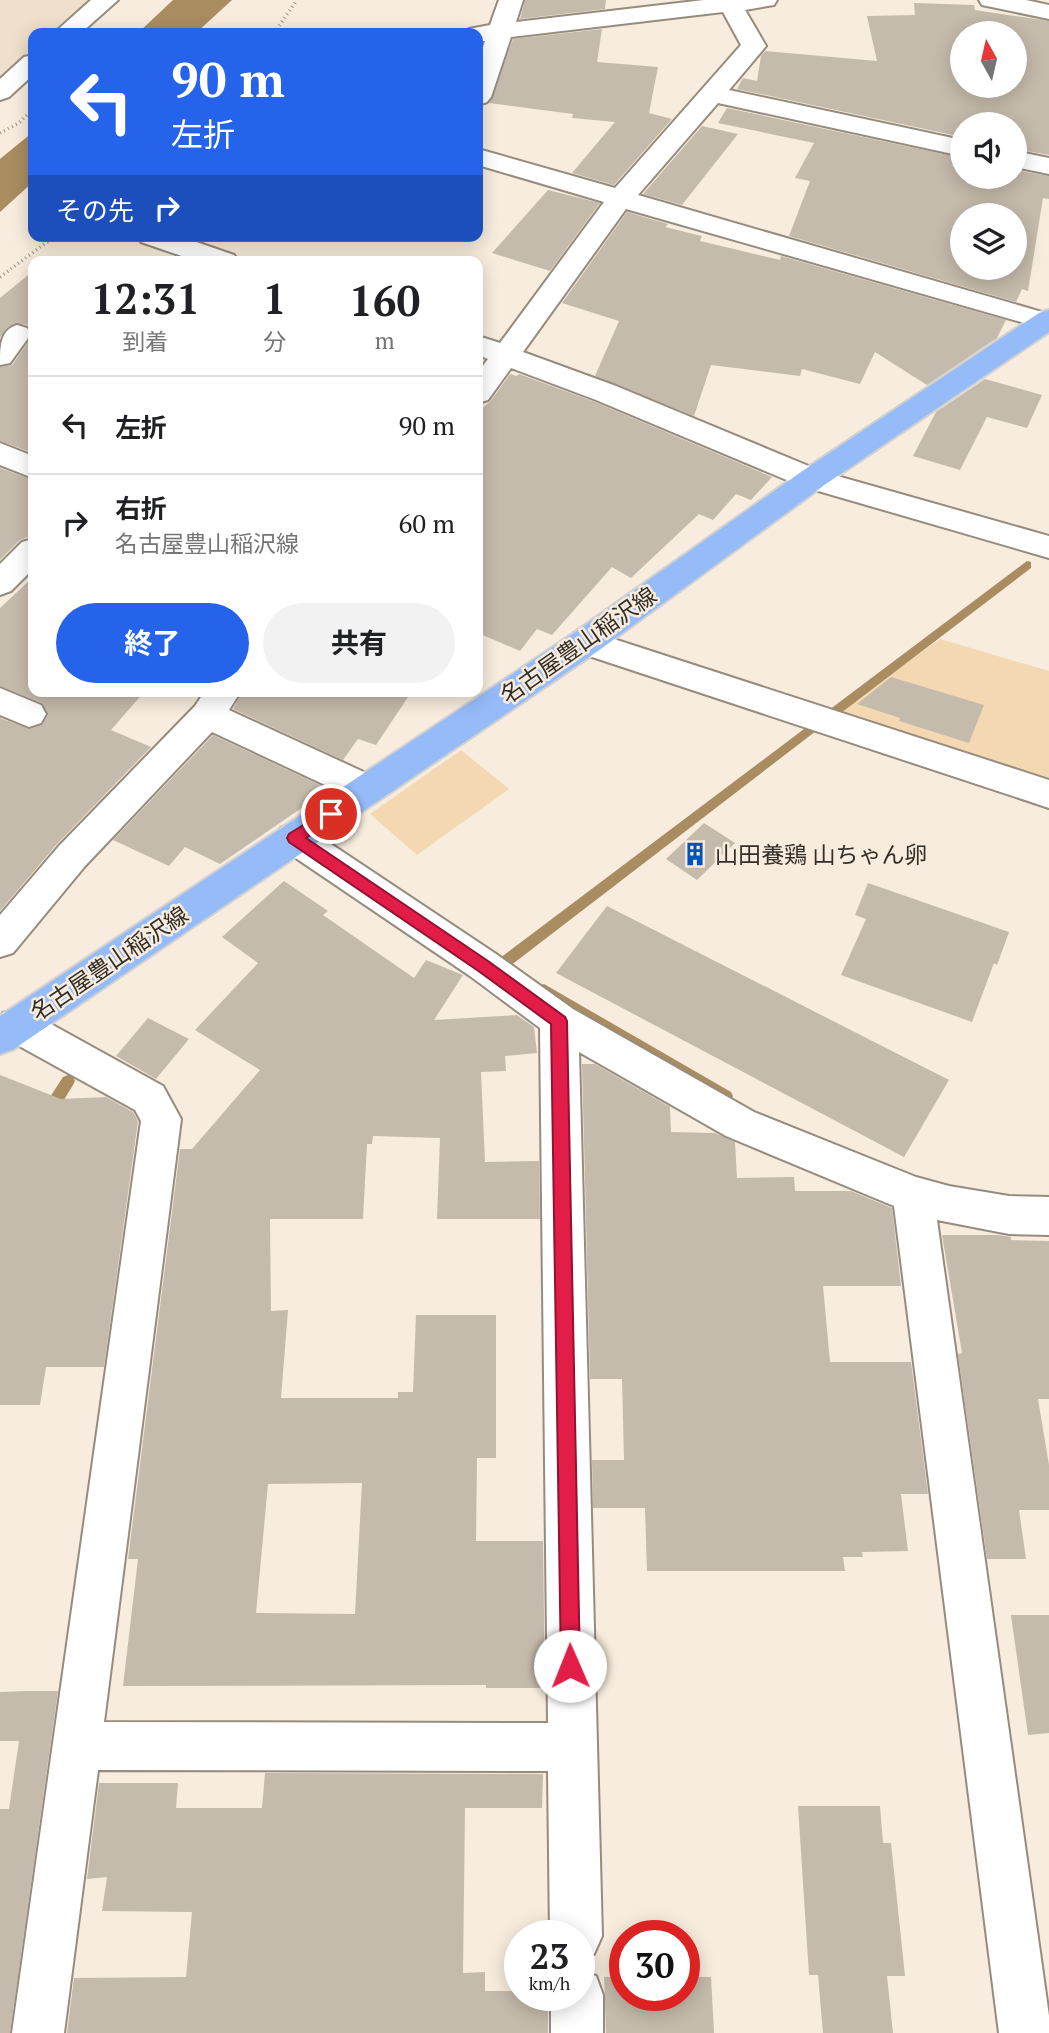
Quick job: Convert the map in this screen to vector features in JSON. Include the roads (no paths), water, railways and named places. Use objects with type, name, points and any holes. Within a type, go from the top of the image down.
[{"type":"main road","name":"名古屋豊山稲沢線","points":[[6,1030],[586,642],[812,479],[1047,320]]},
{"type":"street","points":[[72,28],[106,0]]},
{"type":"street","points":[[483,68],[489,33],[512,0]]},
{"type":"street","points":[[489,33],[686,4],[730,4],[765,0]]},
{"type":"street","points":[[991,0],[1049,12]]},
{"type":"street","points":[[483,378],[492,350],[754,46],[730,4]]},
{"type":"street","points":[[11,91],[28,69]]},
{"type":"street","points":[[710,94],[950,145]]},
{"type":"street","points":[[483,159],[619,200],[1047,320]]},
{"type":"street","points":[[1027,161],[1049,166]]},
{"type":"street","points":[[169,242],[209,256]]},
{"type":"street","points":[[492,350],[812,479],[1049,547]]},
{"type":"street","points":[[0,453],[28,466]]},
{"type":"street","points":[[14,581],[28,558]]},
{"type":"street","points":[[586,642],[1049,794]]},
{"type":"street","points":[[0,942],[72,856],[216,703],[367,789]]},
{"type":"street","points":[[294,838],[483,965],[559,1021],[740,1124],[913,1195],[949,1205],[1009,1215],[1049,1216]]},
{"type":"street","points":[[559,1021],[576,1920]]},
{"type":"street","points":[[6,1030],[149,1098],[161,1119],[38,2033]]},
{"type":"street","points":[[913,1195],[1026,2033]]},
{"type":"street","points":[[77,1746],[572,1747]]},
{"type":"street","points":[[577,2011],[577,2033]]},
{"type":"waterway","points":[[833,713],[1027,565]]},
{"type":"waterway","points":[[501,965],[812,728]]},
{"type":"waterway","points":[[544,990],[726,1096]]},
{"type":"waterway","points":[[48,1113],[68,1081]]},
{"type":"place","name":"山田養鶏 山ちゃん卵","points":[[695,854]]}]
